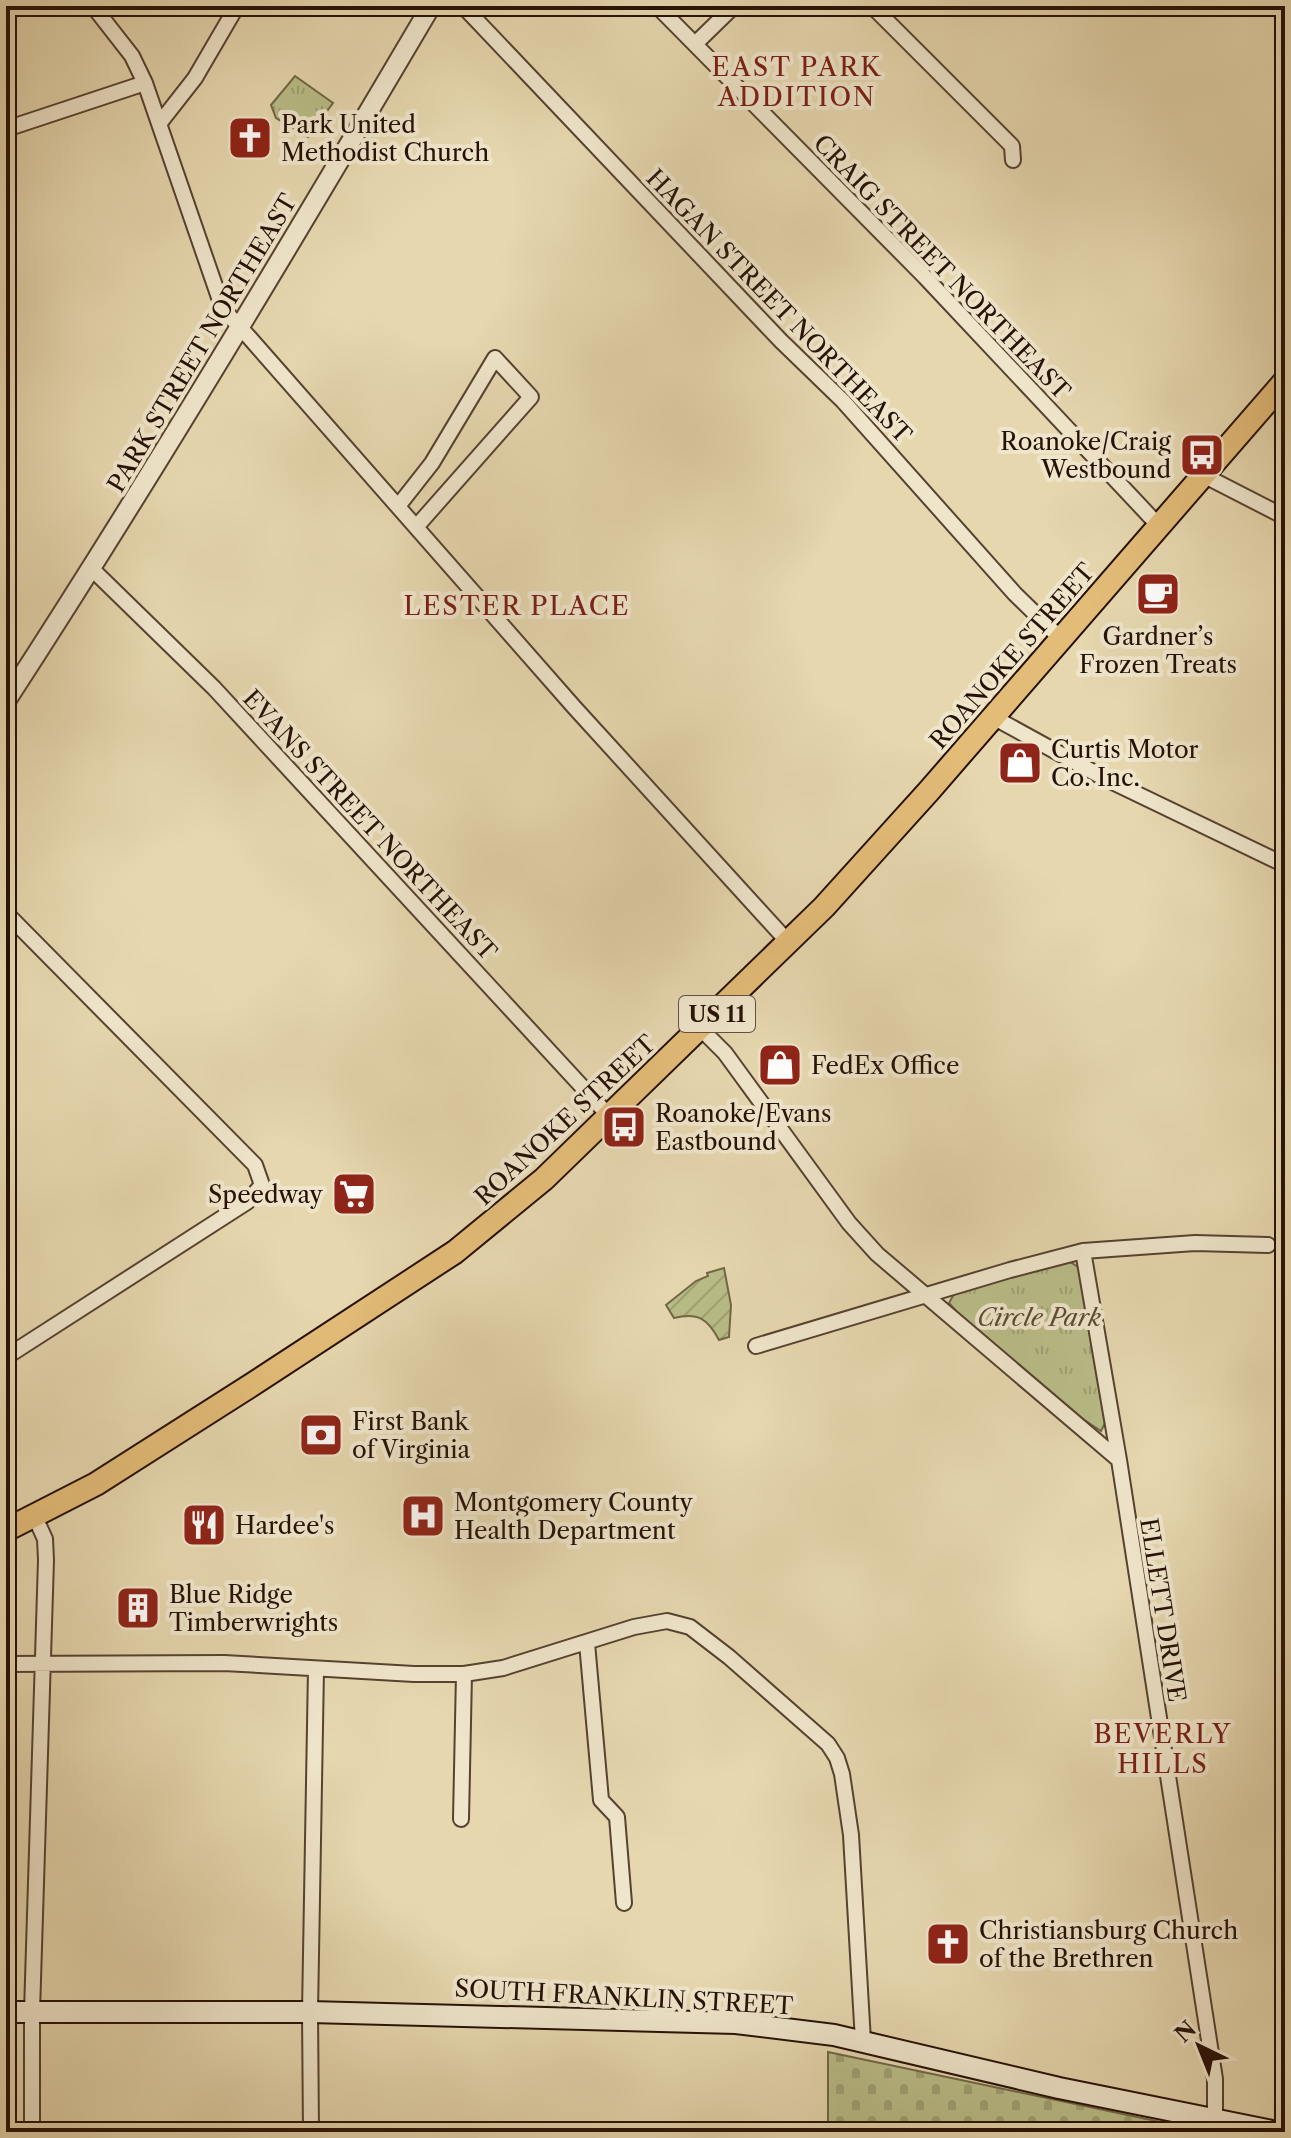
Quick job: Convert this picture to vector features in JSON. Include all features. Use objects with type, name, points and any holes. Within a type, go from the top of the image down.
[{"type":"main road","name":"ROANOKE STREET","points":[[6,1530],[35,1517],[155,1448],[455,1252],[544,1179],[789,943],[856,872],[1285,381]]},
{"type":"main road","name":"SOUTH FRANKLIN STREET","points":[[6,2012],[310,2012],[736,2023],[863,2041],[1059,2088],[1277,2132]]},
{"type":"street","points":[[93,6],[132,56],[145,83],[223,309],[574,707],[789,943]]},
{"type":"street","points":[[159,124],[195,78],[237,6]]},
{"type":"street","name":"PARK STREET NORTHEAST","points":[[6,701],[241,329],[431,6]]},
{"type":"street","name":"HAGAN STREET NORTHEAST","points":[[463,6],[781,341],[843,401],[1006,584],[1061,639]]},
{"type":"street","name":"CRAIG STREET NORTHEAST","points":[[657,6],[925,277],[1159,526]]},
{"type":"street","points":[[695,44],[734,6]]},
{"type":"street","points":[[872,6],[1012,146],[1013,160]]},
{"type":"street","points":[[6,129],[145,83]]},
{"type":"street","points":[[399,505],[432,463],[495,358],[531,397],[417,526]]},
{"type":"street","points":[[1203,475],[1285,517]]},
{"type":"street","name":"EVANS STREET NORTHEAST","points":[[92,569],[214,688],[610,1117]]},
{"type":"street","points":[[993,717],[1104,778],[1285,865]]},
{"type":"street","points":[[6,913],[255,1165],[262,1185],[247,1202],[6,1357]]},
{"type":"street","points":[[701,1029],[725,1053],[849,1223],[877,1254],[1119,1460]]},
{"type":"street","points":[[756,1346],[1083,1251],[1195,1243],[1268,1245]]},
{"type":"street","name":"ELLETT DRIVE","points":[[1083,1251],[1119,1460],[1215,2079],[1215,2119]]},
{"type":"street","points":[[32,2132],[32,2012],[46,1550],[45,1539],[35,1517]]},
{"type":"street","points":[[6,1664],[224,1663],[464,1674],[503,1668],[634,1627],[667,1621],[690,1627],[828,1744],[837,1758],[848,1801],[863,2041]]},
{"type":"street","points":[[587,1643],[601,1800],[617,1817],[624,1903]]},
{"type":"street","points":[[311,2132],[316,1669]]},
{"type":"street","points":[[461,1819],[464,1674]]},
{"type":"green space","points":[[295,76],[333,103],[308,137],[276,118],[271,105]]},
{"type":"green space","name":"Circle Park","points":[[1067,1260],[1078,1267],[1083,1284],[1105,1423],[1101,1431],[1083,1419],[949,1303],[954,1294],[961,1291]]},
{"type":"green space","points":[[724,1268],[731,1305],[729,1337],[719,1340],[706,1322],[690,1316],[674,1318],[666,1305],[696,1281],[708,1276],[707,1273]]},
{"type":"green space","points":[[828,2052],[1208,2132],[828,2132]]},
{"type":"place","name":"Park United Methodist Church","points":[[250,138]]},
{"type":"place","name":"Roanoke/Craig Westbound","points":[[1202,455]]},
{"type":"place","name":"Gardner’s Frozen Treats","points":[[1158,594]]},
{"type":"place","name":"Curtis Motor Co. Inc.","points":[[1020,763]]},
{"type":"place","name":"FedEx Office","points":[[780,1065]]},
{"type":"place","name":"Roanoke/Evans Eastbound","points":[[624,1127]]},
{"type":"place","name":"Speedway","points":[[354,1194]]},
{"type":"place","name":"First Bank of Virginia","points":[[321,1435]]},
{"type":"place","name":"Montgomery County Health Department","points":[[423,1516]]},
{"type":"place","name":"Hardee's","points":[[204,1525]]},
{"type":"place","name":"Blue Ridge Timberwrights","points":[[138,1608]]},
{"type":"place","name":"Christiansburg Church of the Brethren","points":[[948,1944]]},
{"type":"district","name":"EAST PARK ADDITION","points":[[797,82]]},
{"type":"district","name":"LESTER PLACE","points":[[517,606]]},
{"type":"district","name":"BEVERLY HILLS","points":[[1163,1749]]}]
